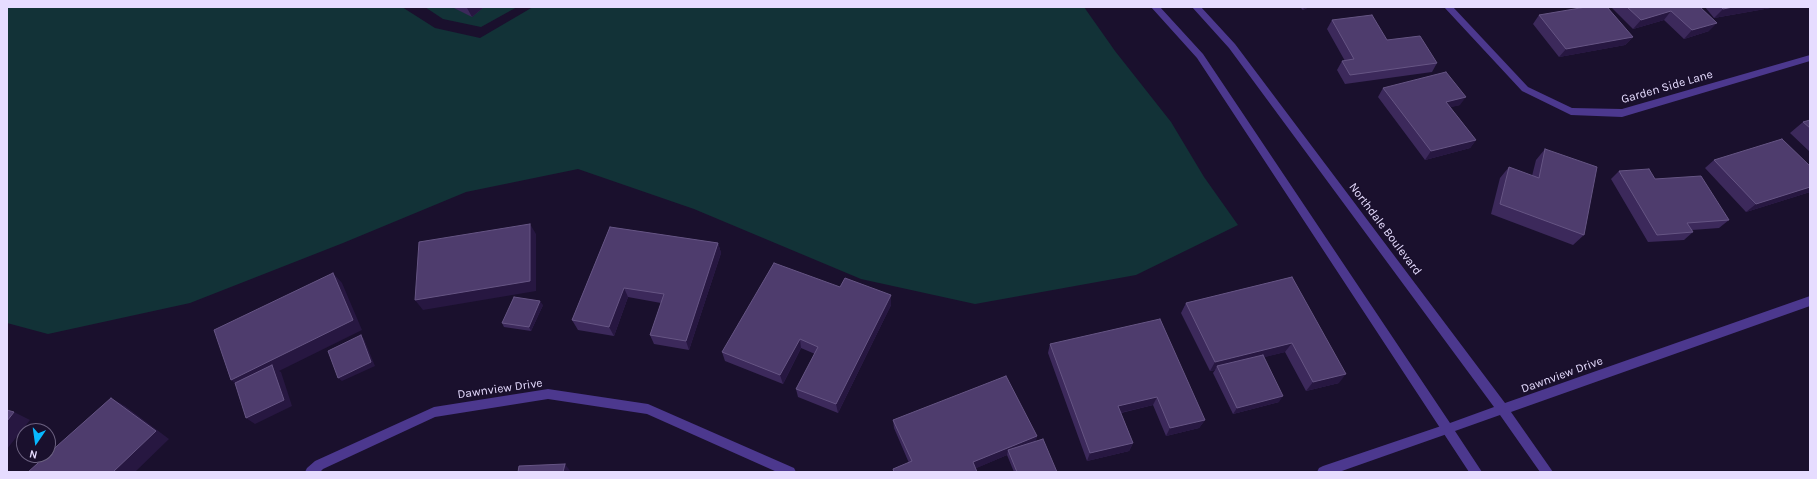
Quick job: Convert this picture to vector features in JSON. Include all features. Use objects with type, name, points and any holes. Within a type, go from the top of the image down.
[{"type":"street","points":[[1155,7],[1200,56],[1476,472]]},
{"type":"street","name":"Northdale Boulevard","points":[[1196,7],[1232,46],[1503,410],[1547,472]]},
{"type":"street","name":"Garden Side Lane","points":[[1448,7],[1525,89],[1571,111],[1622,113],[1810,58]]},
{"type":"street","name":"Dawnview Drive","points":[[1323,472],[1810,301]]},
{"type":"street","name":"Dawnview Drive","points":[[310,472],[319,465],[434,412],[548,394],[648,409],[790,472]]},
{"type":"green space","points":[[7,7],[402,7],[435,28],[480,38],[533,7],[1084,7],[1115,51],[1171,122],[1204,177],[1238,225],[1136,275],[975,304],[861,279],[694,209],[578,169],[466,192],[343,243],[190,303],[48,334],[7,323]]},
{"type":"green space","points":[[425,7],[517,7],[481,27],[443,19]]},
{"type":"building","points":[[1586,7],[1607,7],[1633,37],[1566,49],[1539,15]]},
{"type":"building","points":[[1627,7],[1700,7],[1717,23],[1692,30],[1671,11],[1641,20]]},
{"type":"building","points":[[1721,7],[1733,7],[1723,9]]},
{"type":"building","points":[[1372,15],[1387,40],[1420,36],[1437,63],[1350,75],[1342,61],[1354,59],[1332,20]]},
{"type":"building","points":[[1446,72],[1466,97],[1446,102],[1476,140],[1431,151],[1383,88]]},
{"type":"building","points":[[1810,120],[1810,128],[1803,122]]},
{"type":"building","points":[[1782,139],[1810,166],[1810,187],[1756,204],[1714,160]]},
{"type":"building","points":[[1545,149],[1597,167],[1584,235],[1500,204],[1509,167],[1539,178]]},
{"type":"building","points":[[1649,169],[1655,179],[1701,176],[1729,220],[1687,223],[1693,232],[1657,235],[1619,171]]},
{"type":"building","points":[[530,224],[530,281],[415,300],[419,242]]},
{"type":"building","points":[[610,227],[718,243],[686,341],[650,335],[664,294],[624,288],[609,327],[572,320]]},
{"type":"building","points":[[774,263],[840,287],[845,278],[891,295],[836,404],[796,389],[818,347],[800,339],[780,375],[722,352]]},
{"type":"building","points":[[333,273],[353,320],[231,380],[214,330]]},
{"type":"building","points":[[1292,277],[1346,374],[1313,382],[1292,343],[1215,362],[1186,303]]},
{"type":"building","points":[[514,297],[540,301],[529,327],[502,323]]},
{"type":"building","points":[[1160,319],[1205,420],[1170,428],[1157,397],[1118,406],[1133,443],[1090,453],[1050,344]]},
{"type":"building","points":[[361,335],[371,362],[338,378],[328,351]]},
{"type":"building","points":[[1263,355],[1283,396],[1237,408],[1217,366]]},
{"type":"building","points":[[272,365],[284,400],[246,418],[235,383]]},
{"type":"building","points":[[1006,376],[1037,436],[973,462],[977,472],[894,472],[893,469],[912,461],[893,420]]},
{"type":"building","points":[[111,398],[156,431],[113,472],[28,472],[38,463],[56,463],[56,447]]},
{"type":"building","points":[[7,410],[14,412],[7,421]]},
{"type":"building","points":[[1043,439],[1057,472],[1017,472],[1008,450]]},
{"type":"building","points":[[565,464],[563,472],[518,472],[519,466]]}]
